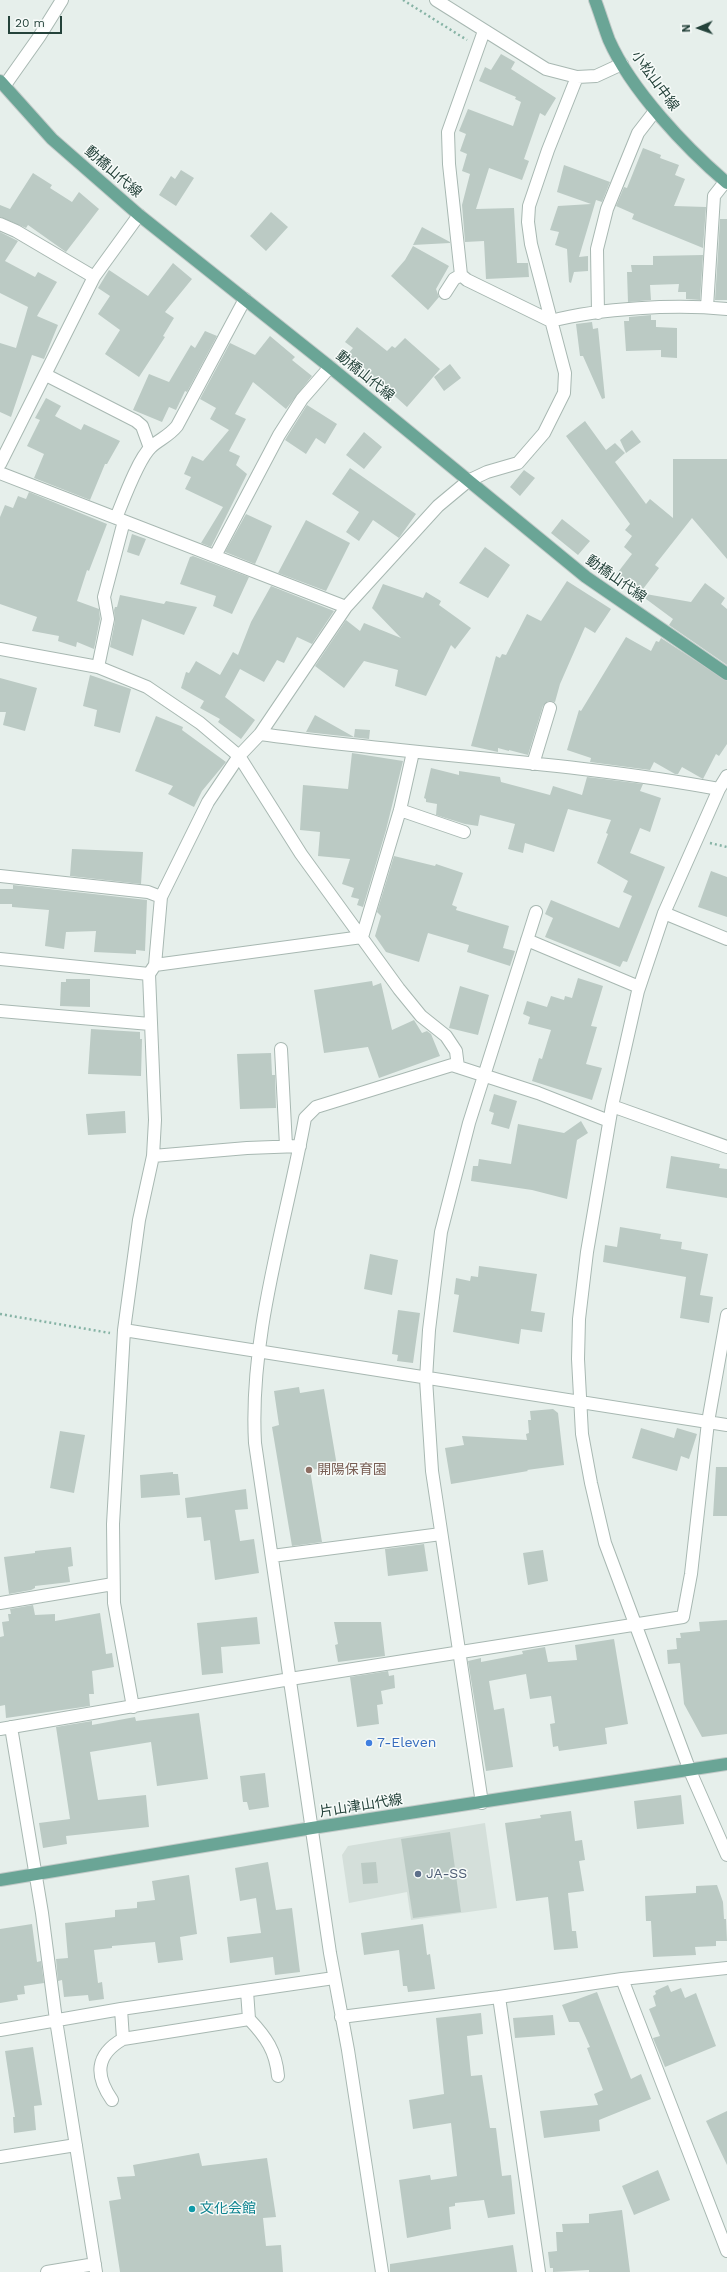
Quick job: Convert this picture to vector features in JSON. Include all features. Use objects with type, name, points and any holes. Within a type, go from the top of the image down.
[{"type":"main road","name":"小松山中線","points":[[595,0],[610,41],[622,64],[655,112],[726,182]]},
{"type":"main road","name":"動橋山代線","points":[[2,83],[52,139],[139,215],[330,367],[586,577],[727,674]]},
{"type":"main road","name":"片山津山代線","points":[[0,1880],[312,1828],[690,1771],[727,1764]]},
{"type":"street","points":[[2,83],[39,37],[62,0]]},
{"type":"street","points":[[436,0],[546,69],[577,77],[596,76],[622,64]]},
{"type":"street","points":[[461,275],[449,164],[448,132],[477,47],[484,31]]},
{"type":"street","points":[[132,1707],[121,1646],[113,1584],[113,1524],[123,1332],[139,1220],[153,1156],[155,1120],[150,1024],[152,969],[161,897],[208,802],[239,756],[260,734],[346,607],[438,506],[468,481],[487,472],[518,463],[544,432],[554,415],[564,393],[565,373],[531,244],[528,222],[529,206],[544,162],[577,77]]},
{"type":"street","points":[[598,313],[597,249],[607,209],[638,133],[655,112]]},
{"type":"street","points":[[708,307],[714,196],[726,182]]},
{"type":"street","points":[[0,464],[94,277],[139,215]]},
{"type":"street","points":[[0,224],[16,231],[94,277]]},
{"type":"street","points":[[446,293],[454,279],[461,275]]},
{"type":"street","points":[[461,275],[551,321],[571,316],[598,313],[708,307],[727,309]]},
{"type":"street","points":[[98,667],[108,619],[104,597],[120,519],[140,464],[150,448],[170,435],[177,426],[245,299]]},
{"type":"street","points":[[215,556],[279,434],[302,399],[330,367]]},
{"type":"street","points":[[46,375],[136,421],[144,430],[150,448]]},
{"type":"street","points":[[0,473],[346,607]]},
{"type":"street","points":[[0,649],[98,667],[147,687],[200,723],[239,756],[301,854],[362,937],[421,1016],[446,1036],[456,1051],[458,1067]]},
{"type":"street","points":[[533,764],[550,708]]},
{"type":"street","points":[[260,734],[413,752],[603,770],[719,789]]},
{"type":"street","points":[[362,937],[400,810],[413,752]]},
{"type":"street","points":[[727,776],[719,789],[664,913],[639,987],[609,1121],[587,1252],[579,1319],[579,1403],[582,1434],[589,1476],[603,1536],[634,1625],[690,1771],[727,1855]]},
{"type":"street","points":[[400,810],[464,832]]},
{"type":"street","points":[[0,876],[148,892],[161,897]]},
{"type":"street","points":[[482,1803],[432,1471],[426,1379],[429,1330],[440,1232],[469,1123],[536,912]]},
{"type":"street","points":[[664,913],[727,938]]},
{"type":"street","points":[[0,959],[152,969],[362,937]]},
{"type":"street","points":[[527,940],[639,987]]},
{"type":"street","points":[[0,1011],[150,1024]]},
{"type":"street","points":[[281,1049],[286,1146]]},
{"type":"street","points":[[382,2272],[342,2017],[334,1978],[255,1442],[254,1387],[258,1353],[305,1118],[316,1107],[452,1065],[484,1075],[609,1121]]},
{"type":"street","points":[[612,1106],[727,1147]]},
{"type":"street","points":[[153,1156],[300,1146]]},
{"type":"street","points":[[47,2272],[95,2268],[56,2020],[36,1875],[6,1728],[290,1680],[683,1617],[691,1574],[708,1422],[727,1315]]},
{"type":"street","points":[[123,1332],[727,1425]]},
{"type":"street","points":[[272,1556],[441,1534]]},
{"type":"street","points":[[0,1603],[113,1584]]},
{"type":"street","points":[[342,2017],[499,1997],[622,1979],[727,1968]]},
{"type":"street","points":[[0,2030],[121,2009],[334,1978]]},
{"type":"street","points":[[622,1979],[727,2251]]},
{"type":"street","points":[[247,1991],[249,2019],[265,2035],[272,2048],[278,2076]]},
{"type":"street","points":[[499,1997],[539,2272]]},
{"type":"street","points":[[121,2009],[123,2039]]},
{"type":"street","points":[[112,2100],[102,2086],[99,2072],[106,2054],[116,2043],[123,2039],[249,2019]]},
{"type":"street","points":[[0,2157],[76,2146]]},
{"type":"path","points":[[403,0],[477,47]]},
{"type":"path","points":[[710,843],[727,847]]},
{"type":"path","points":[[0,1314],[123,1332]]},
{"type":"shaded area","name":"JA-SS","points":[[485,1823],[497,1908],[411,1920],[407,1892],[349,1903],[342,1855],[348,1846]]},
{"type":"building","points":[[501,54],[515,62],[511,69],[556,98],[545,116],[540,113],[524,159],[529,161],[522,180],[489,168],[476,209],[514,208],[517,263],[528,263],[529,277],[486,279],[484,241],[465,242],[462,205],[470,174],[462,171],[467,154],[460,151],[466,134],[459,131],[468,109],[513,126],[521,102],[515,99],[516,97],[479,81],[485,67],[491,70]]},
{"type":"building","points":[[643,148],[661,155],[660,158],[679,165],[675,175],[685,179],[674,206],[706,207],[703,248],[632,219],[634,214],[616,206],[624,187],[627,188]]},
{"type":"building","points":[[564,165],[610,182],[602,202],[596,200],[579,257],[588,256],[588,271],[574,272],[571,283],[569,282],[567,249],[555,245],[559,232],[550,230],[558,206],[591,204],[557,192]]},
{"type":"building","points":[[181,170],[194,178],[176,206],[159,195],[171,176],[175,179]]},
{"type":"building","points":[[33,173],[52,185],[50,188],[72,202],[79,192],[99,209],[66,252],[28,225],[26,228],[0,217],[0,205],[10,209]]},
{"type":"building","points":[[271,212],[288,227],[266,251],[250,236]]},
{"type":"building","points":[[720,219],[727,219],[727,300],[715,300]]},
{"type":"building","points":[[422,227],[450,242],[450,243],[413,245]]},
{"type":"building","points":[[0,232],[18,241],[5,261],[35,277],[38,272],[57,282],[37,316],[58,325],[44,359],[32,355],[11,417],[0,412],[0,343],[16,348],[28,307],[0,293]]},
{"type":"building","points":[[413,246],[449,266],[436,289],[439,297],[428,310],[391,276],[405,260]]},
{"type":"building","points":[[703,255],[700,300],[686,299],[686,292],[678,292],[679,284],[650,285],[651,300],[628,302],[627,272],[632,272],[631,265],[653,265],[653,256]]},
{"type":"building","points":[[173,263],[192,279],[165,312],[174,318],[163,336],[165,337],[139,377],[105,354],[120,330],[98,314],[110,296],[98,288],[109,270],[148,296]]},
{"type":"building","points":[[651,315],[651,320],[656,320],[656,327],[677,328],[677,358],[661,357],[661,350],[626,351],[624,321],[629,321],[629,317]]},
{"type":"building","points":[[592,322],[593,329],[598,328],[605,398],[602,399],[583,356],[580,356],[576,324]]},
{"type":"building","points":[[357,327],[387,351],[392,346],[395,348],[405,338],[440,369],[407,407],[378,381],[372,387],[360,376],[365,372],[345,357],[353,348],[345,342]]},
{"type":"building","points":[[205,331],[217,336],[187,392],[185,391],[176,410],[169,407],[162,422],[133,410],[149,374],[169,382],[191,345],[195,348]]},
{"type":"building","points":[[270,336],[295,357],[292,360],[312,376],[286,409],[253,382],[235,414],[246,419],[229,451],[240,456],[236,465],[247,474],[211,547],[201,543],[223,507],[185,489],[191,477],[184,474],[192,456],[203,461],[229,430],[210,419],[216,408],[200,399],[230,343],[255,355]]},
{"type":"building","points":[[450,364],[461,378],[444,391],[434,377]]},
{"type":"building","points":[[46,398],[61,406],[55,416],[81,430],[84,424],[120,441],[107,464],[105,464],[90,500],[34,478],[44,454],[27,446],[40,420],[35,418]]},
{"type":"building","points":[[307,405],[337,424],[325,444],[316,438],[306,454],[285,440]]},
{"type":"building","points":[[585,421],[606,450],[615,443],[625,453],[615,462],[646,504],[650,499],[673,518],[673,459],[727,459],[727,559],[692,518],[655,565],[659,568],[640,593],[691,602],[705,583],[725,598],[721,604],[727,609],[727,665],[669,625],[673,619],[615,576],[632,554],[624,547],[632,536],[625,530],[630,524],[566,436]]},
{"type":"building","points":[[632,430],[641,442],[626,453],[620,440]]},
{"type":"building","points":[[364,432],[382,447],[364,469],[346,455]]},
{"type":"building","points":[[350,468],[416,514],[399,538],[373,520],[359,541],[346,532],[359,512],[332,494]]},
{"type":"building","points":[[524,470],[535,478],[520,496],[510,487]]},
{"type":"building","points":[[29,492],[107,524],[89,571],[87,570],[77,601],[99,609],[100,619],[94,649],[77,642],[76,647],[58,641],[59,636],[32,631],[37,617],[0,604],[0,517],[5,505],[13,508],[18,496],[26,499]]},
{"type":"building","points":[[246,514],[272,526],[255,564],[225,552]]},
{"type":"building","points":[[562,519],[590,541],[578,555],[551,533]]},
{"type":"building","points":[[306,520],[350,543],[326,591],[278,573]]},
{"type":"building","points":[[132,534],[146,539],[139,556],[127,552]]},
{"type":"building","points":[[485,547],[510,565],[488,598],[459,583]]},
{"type":"building","points":[[193,556],[249,577],[232,614],[213,606],[216,596],[180,584],[190,557]]},
{"type":"building","points":[[567,581],[611,609],[595,633],[585,627],[560,684],[555,702],[548,701],[543,706],[528,755],[498,748],[498,752],[471,746],[496,656],[500,658],[502,654],[506,655],[527,614],[541,621]]},
{"type":"building","points":[[383,584],[423,598],[426,592],[441,601],[439,605],[471,628],[455,649],[451,645],[426,696],[395,686],[398,670],[364,661],[344,688],[315,666],[346,620],[360,631],[364,623],[401,638],[372,608]]},
{"type":"building","points":[[271,586],[334,611],[312,644],[297,637],[284,663],[277,660],[264,682],[240,669],[225,697],[255,720],[241,739],[218,722],[220,719],[200,708],[204,701],[181,688],[186,672],[189,673],[196,661],[220,675],[233,652],[238,655],[251,622]]},
{"type":"building","points":[[120,595],[164,604],[166,601],[197,607],[184,635],[142,619],[133,656],[110,647],[115,621],[114,610],[115,607],[117,607]]},
{"type":"building","points":[[626,637],[651,651],[656,641],[659,642],[661,638],[727,681],[727,744],[719,756],[716,754],[703,779],[682,767],[678,774],[675,774],[654,762],[650,770],[590,762],[591,758],[567,750],[579,710],[581,711]]},
{"type":"building","points":[[90,675],[131,689],[120,733],[94,726],[97,710],[83,706]]},
{"type":"building","points":[[0,678],[37,688],[25,731],[3,725],[6,712],[0,712]]},
{"type":"building","points":[[315,715],[354,737],[355,729],[370,730],[369,739],[306,732]]},
{"type":"building","points":[[156,716],[183,727],[182,730],[226,762],[202,791],[194,807],[168,794],[173,786],[135,771]]},
{"type":"building","points":[[352,753],[403,761],[386,830],[363,907],[357,905],[359,899],[351,897],[354,888],[342,884],[350,859],[318,856],[320,832],[300,830],[303,785],[348,789]]},
{"type":"building","points":[[431,768],[459,775],[459,771],[500,777],[501,782],[550,795],[553,786],[582,795],[587,777],[643,784],[640,791],[661,798],[650,832],[640,828],[630,853],[665,867],[627,962],[623,961],[620,967],[545,937],[553,918],[545,914],[551,900],[619,928],[632,896],[623,892],[628,881],[597,863],[608,834],[606,833],[611,820],[568,809],[554,852],[525,843],[523,853],[508,849],[515,824],[480,815],[478,826],[465,824],[436,815],[437,804],[426,802],[426,799],[424,798]]},
{"type":"building","points":[[72,849],[143,852],[141,884],[70,876]]},
{"type":"building","points":[[394,856],[435,866],[436,864],[463,873],[452,905],[457,907],[456,910],[509,926],[503,948],[515,951],[510,966],[467,952],[469,945],[428,933],[419,962],[386,952],[375,936],[381,916],[377,912]]},
{"type":"building","points":[[711,871],[727,877],[727,917],[698,907]]},
{"type":"building","points":[[13,885],[147,900],[145,951],[136,950],[136,954],[94,952],[96,931],[66,932],[64,949],[45,946],[49,910],[12,907],[12,904],[0,904],[0,889],[13,889]]},
{"type":"building","points":[[578,978],[603,986],[591,1026],[597,1027],[586,1064],[602,1068],[592,1100],[532,1081],[539,1058],[542,1059],[551,1030],[528,1024],[530,1017],[523,1014],[527,1001],[547,1007],[551,996],[564,1000],[565,996],[572,998]]},
{"type":"building","points":[[66,979],[90,979],[90,1007],[60,1006],[61,982],[66,982]]},
{"type":"building","points":[[372,981],[373,986],[381,983],[392,1030],[414,1020],[422,1033],[427,1031],[431,1034],[440,1056],[379,1078],[368,1047],[324,1053],[314,990]]},
{"type":"building","points":[[460,986],[489,995],[478,1035],[449,1028]]},
{"type":"building","points":[[91,1029],[140,1032],[140,1039],[142,1039],[141,1076],[88,1074]]},
{"type":"building","points":[[271,1053],[272,1075],[275,1075],[276,1108],[240,1109],[237,1054]]},
{"type":"building","points":[[494,1094],[517,1101],[509,1129],[491,1124],[494,1113],[489,1111]]},
{"type":"building","points":[[125,1111],[126,1133],[88,1135],[86,1114]]},
{"type":"building","points":[[581,1121],[588,1133],[577,1140],[567,1199],[532,1190],[471,1181],[473,1166],[478,1166],[479,1159],[511,1164],[518,1124],[564,1133]]},
{"type":"building","points":[[671,1156],[720,1164],[719,1168],[727,1169],[727,1198],[666,1188]]},
{"type":"building","points":[[620,1227],[661,1234],[660,1239],[682,1242],[681,1249],[708,1254],[700,1295],[713,1297],[709,1323],[680,1318],[686,1277],[603,1262],[605,1245],[617,1247]]},
{"type":"building","points":[[370,1254],[398,1260],[392,1295],[364,1289]]},
{"type":"building","points":[[479,1266],[537,1274],[531,1311],[545,1313],[542,1332],[521,1329],[519,1344],[453,1332],[459,1295],[454,1294],[456,1278],[470,1281],[471,1276],[478,1277]]},
{"type":"building","points":[[398,1310],[420,1313],[413,1363],[397,1361],[398,1355],[392,1354]]},
{"type":"building","points":[[299,1387],[300,1393],[324,1389],[337,1466],[310,1470],[322,1542],[292,1546],[272,1427],[279,1425],[274,1391]]},
{"type":"building","points":[[553,1409],[558,1413],[564,1465],[527,1470],[528,1471],[451,1484],[445,1448],[464,1445],[462,1436],[527,1440],[526,1434],[529,1433],[528,1420],[531,1420],[530,1411]]},
{"type":"building","points":[[641,1428],[674,1438],[677,1428],[697,1434],[689,1459],[681,1456],[677,1471],[632,1458]]},
{"type":"building","points":[[60,1431],[85,1435],[74,1493],[50,1488]]},
{"type":"building","points":[[716,1467],[727,1467],[727,1516],[713,1516]]},
{"type":"building","points":[[173,1472],[173,1474],[178,1474],[180,1495],[141,1498],[140,1475]]},
{"type":"building","points":[[246,1489],[248,1509],[235,1510],[240,1541],[254,1539],[259,1573],[215,1580],[210,1540],[204,1541],[201,1517],[187,1518],[185,1498]]},
{"type":"building","points":[[424,1544],[428,1571],[388,1576],[385,1549]]},
{"type":"building","points":[[71,1547],[73,1566],[68,1567],[70,1582],[35,1586],[35,1588],[31,1590],[9,1594],[4,1557],[35,1553],[35,1551]]},
{"type":"building","points":[[543,1550],[548,1581],[528,1585],[523,1553]]},
{"type":"building","points":[[33,1605],[35,1615],[55,1614],[55,1621],[100,1613],[106,1654],[112,1653],[114,1667],[92,1671],[94,1694],[89,1694],[90,1706],[6,1718],[5,1705],[0,1706],[0,1637],[4,1636],[2,1622],[9,1621],[8,1614],[11,1614],[10,1609]]},
{"type":"building","points":[[257,1617],[260,1644],[221,1647],[223,1673],[202,1675],[197,1623]]},
{"type":"building","points":[[727,1620],[727,1734],[702,1737],[684,1704],[680,1663],[668,1664],[667,1650],[677,1649],[676,1638],[681,1638],[680,1633],[700,1631],[699,1622]]},
{"type":"building","points":[[334,1622],[381,1622],[385,1656],[338,1662],[335,1645],[338,1644]]},
{"type":"building","points":[[614,1639],[628,1724],[605,1728],[607,1744],[559,1751],[558,1746],[553,1747],[550,1724],[555,1723],[551,1696],[530,1699],[526,1674],[489,1681],[494,1710],[504,1708],[513,1767],[486,1771],[468,1661],[481,1658],[481,1662],[523,1654],[522,1651],[545,1647],[548,1662],[577,1660],[575,1645]]},
{"type":"building","points":[[388,1671],[389,1676],[394,1675],[395,1688],[381,1691],[383,1704],[377,1705],[379,1724],[357,1727],[350,1677]]},
{"type":"building","points":[[199,1713],[208,1779],[157,1786],[151,1742],[90,1752],[98,1800],[146,1795],[149,1827],[66,1836],[67,1844],[43,1848],[39,1823],[70,1819],[56,1727],[92,1721],[92,1725],[135,1717],[136,1721]]},
{"type":"building","points":[[265,1773],[269,1807],[249,1810],[247,1802],[243,1802],[240,1776]]},
{"type":"building","points":[[681,1795],[684,1824],[637,1829],[634,1801]]},
{"type":"building","points":[[571,1811],[575,1841],[582,1840],[585,1860],[579,1861],[584,1891],[568,1893],[572,1931],[576,1931],[578,1948],[554,1950],[548,1897],[516,1901],[505,1823],[541,1818],[540,1815]]},
{"type":"building","points":[[450,1832],[461,1912],[413,1918],[401,1839]]},
{"type":"building","points":[[268,1862],[276,1910],[292,1908],[300,1972],[275,1975],[273,1957],[230,1963],[227,1937],[261,1933],[256,1898],[240,1901],[235,1868]]},
{"type":"building","points":[[376,1862],[378,1883],[363,1884],[361,1863]]},
{"type":"building","points":[[189,1875],[197,1934],[180,1937],[183,1960],[158,1963],[155,1942],[112,1946],[112,1948],[94,1950],[98,1983],[102,1982],[104,1999],[89,2001],[88,1995],[64,1997],[62,1980],[58,1981],[56,1959],[68,1958],[65,1923],[115,1917],[115,1910],[137,1908],[137,1902],[155,1900],[152,1881]]},
{"type":"building","points":[[717,1885],[723,1902],[724,1919],[726,1919],[727,1941],[716,1941],[716,1946],[695,1947],[696,1955],[653,1957],[651,1921],[646,1921],[645,1896],[696,1893],[696,1886]]},
{"type":"building","points":[[32,1924],[37,1962],[41,1961],[44,1983],[24,1986],[25,1994],[17,1995],[18,2000],[0,2003],[0,1929]]},
{"type":"building","points":[[423,1924],[427,1955],[430,1954],[435,1989],[408,1992],[407,1986],[403,1986],[399,1950],[364,1955],[361,1933]]},
{"type":"building","points":[[668,1985],[671,1992],[681,1988],[685,1998],[696,1993],[716,2046],[665,2067],[653,2038],[660,2036],[649,2009],[656,2006],[653,1996],[656,1994],[655,1991]]},
{"type":"building","points":[[597,1992],[631,2079],[641,2074],[651,2099],[599,2120],[600,2131],[544,2138],[540,2111],[598,2105],[594,2094],[603,2090],[587,2048],[590,2047],[579,2022],[569,2022],[562,2005]]},
{"type":"building","points":[[481,2013],[483,2034],[467,2036],[471,2076],[482,2075],[490,2128],[496,2128],[502,2176],[511,2175],[515,2214],[488,2218],[484,2200],[455,2203],[455,2206],[449,2207],[451,2229],[407,2238],[399,2180],[430,2175],[431,2180],[457,2176],[451,2123],[413,2129],[409,2100],[444,2094],[436,2018]]},
{"type":"building","points":[[553,2015],[555,2035],[515,2038],[513,2018]]},
{"type":"building","points":[[33,2047],[42,2105],[34,2106],[36,2130],[14,2133],[13,2117],[15,2117],[5,2051]]},
{"type":"building","points":[[727,2111],[727,2165],[706,2121]]},
{"type":"building","name":"文化会館","points":[[199,2153],[202,2166],[267,2158],[276,2217],[263,2218],[266,2246],[281,2245],[283,2272],[120,2272],[109,2201],[121,2199],[117,2177],[135,2176],[133,2165]]},
{"type":"building","points":[[658,2170],[670,2200],[634,2215],[622,2186]]},
{"type":"building","points":[[622,2210],[630,2272],[589,2272],[589,2270],[553,2272],[553,2268],[550,2268],[548,2252],[557,2251],[556,2232],[563,2232],[562,2224],[589,2223],[589,2214]]},
{"type":"building","points":[[513,2245],[517,2272],[390,2272],[390,2264]]},
{"type":"place","name":"開陽保育園","points":[[309,1470]]},
{"type":"place","name":"7-Eleven","points":[[369,1743]]},
{"type":"place","name":"JA-SS","points":[[418,1874]]},
{"type":"place","name":"文化会館","points":[[192,2209]]}]
